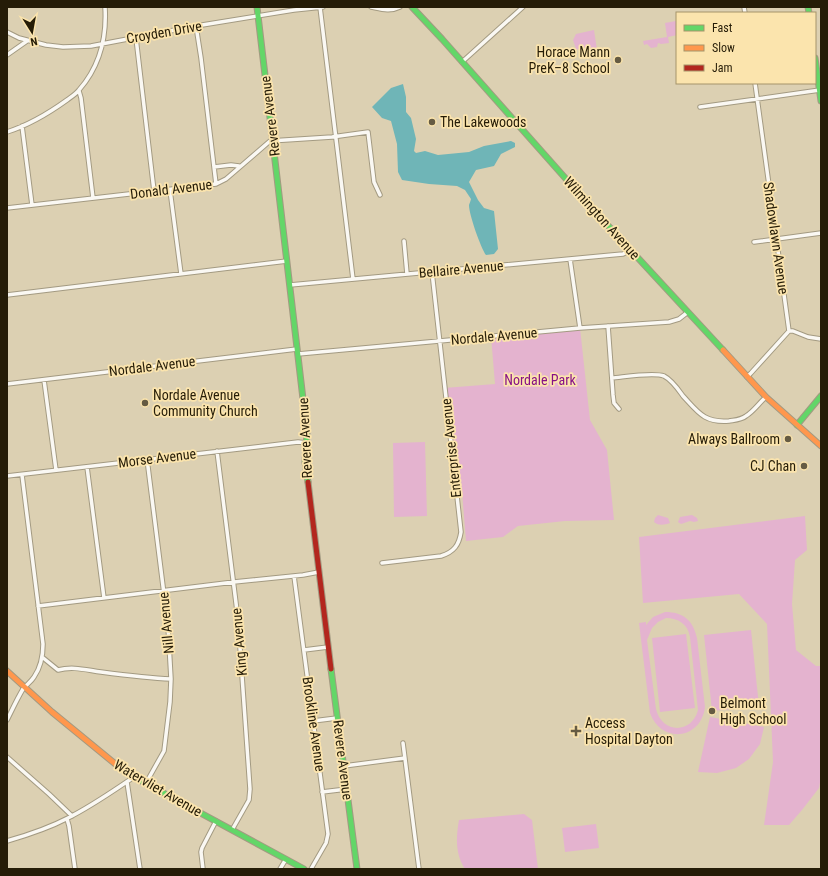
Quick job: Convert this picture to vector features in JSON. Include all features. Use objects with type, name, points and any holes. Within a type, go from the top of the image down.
[{"type":"street","points":[[7,132],[52,110],[78,91],[97,63],[104,43],[106,28],[105,7]]},
{"type":"street","name":"Revere Avenue","points":[[257,7],[307,433],[304,462],[357,869]]},
{"type":"street","points":[[321,7],[352,279]]},
{"type":"street","name":"Croyden Drive","points":[[7,32],[27,41],[46,45],[63,47],[91,46],[196,26],[321,7]]},
{"type":"street","points":[[370,7],[391,10],[400,7]]},
{"type":"street","name":"Wilmington Avenue","points":[[412,7],[747,377],[766,397],[821,446]]},
{"type":"street","points":[[462,62],[523,7]]},
{"type":"street","points":[[196,26],[216,184]]},
{"type":"street","points":[[136,38],[154,191]]},
{"type":"street","points":[[7,55],[27,41]]},
{"type":"street","points":[[816,64],[821,101]]},
{"type":"street","name":"Shadowlawn Avenue","points":[[755,84],[789,331]]},
{"type":"street","points":[[700,107],[820,90]]},
{"type":"street","points":[[78,91],[81,98],[93,198]]},
{"type":"street","points":[[22,126],[32,205]]},
{"type":"street","name":"Donald Avenue","points":[[7,208],[216,184],[226,179],[239,166],[270,141],[368,132],[374,182],[380,195]]},
{"type":"street","points":[[214,167],[231,165],[239,166]]},
{"type":"street","points":[[170,190],[181,274]]},
{"type":"street","points":[[754,242],[821,233]]},
{"type":"street","points":[[404,240],[407,274]]},
{"type":"street","name":"Bellaire Avenue","points":[[290,285],[623,254],[631,250]]},
{"type":"street","points":[[570,259],[580,328]]},
{"type":"street","points":[[7,295],[287,261]]},
{"type":"street","name":"Enterprise Avenue","points":[[382,563],[448,554],[456,546],[461,532],[432,272]]},
{"type":"street","name":"Nordale Avenue","points":[[7,384],[297,352],[669,322],[679,319],[688,312]]},
{"type":"street","points":[[608,326],[614,403],[619,410]]},
{"type":"street","points":[[747,377],[789,331],[794,331],[808,337],[821,339]]},
{"type":"street","points":[[612,378],[646,375],[662,376],[669,380],[700,413],[709,419],[717,421],[738,420],[743,418],[766,397]]},
{"type":"street","points":[[44,380],[56,470]]},
{"type":"street","points":[[797,425],[821,396]]},
{"type":"street","name":"Morse Avenue","points":[[7,476],[298,442],[307,443]]},
{"type":"street","name":"King Avenue","points":[[217,451],[234,582],[239,634],[250,796],[232,830]]},
{"type":"street","name":"Nill Avenue","points":[[146,783],[164,749],[170,702],[171,679],[168,626],[147,460]]},
{"type":"street","points":[[87,467],[104,598]]},
{"type":"street","points":[[7,720],[25,687],[38,670],[42,657],[43,644],[22,474]]},
{"type":"street","points":[[38,606],[319,572]]},
{"type":"street","name":"Brookline Avenue","points":[[294,576],[328,834],[326,843],[311,869]]},
{"type":"street","points":[[304,650],[328,646]]},
{"type":"street","points":[[42,657],[58,670],[78,668],[132,676],[171,679]]},
{"type":"street","name":"Watervliet Avenue","points":[[7,671],[52,712],[119,767],[134,777],[304,869]]},
{"type":"street","points":[[313,721],[337,718]]},
{"type":"street","points":[[403,743],[419,869]]},
{"type":"street","points":[[7,757],[72,816]]},
{"type":"street","points":[[344,766],[405,758]]},
{"type":"street","points":[[7,841],[34,833],[67,819],[100,800],[134,777]]},
{"type":"street","points":[[127,782],[140,869]]},
{"type":"street","points":[[322,792],[347,789]]},
{"type":"street","points":[[67,819],[75,869]]},
{"type":"street","points":[[203,869],[202,848],[216,821]]},
{"type":"street","points":[[280,869],[286,859]]},
{"type":"green space","points":[[676,21],[676,35],[668,37],[669,43],[658,43],[657,47],[651,48],[647,44],[644,45],[643,41],[667,37],[665,23]]},
{"type":"green space","points":[[594,30],[597,50],[588,52],[576,49],[573,40],[576,34]]},
{"type":"green space","name":"Nordale Park","points":[[580,328],[590,420],[607,450],[614,520],[565,521],[518,526],[503,537],[466,541],[461,479],[455,479],[444,388],[495,384],[491,336]]},
{"type":"green space","points":[[425,442],[427,516],[394,517],[393,443]]},
{"type":"green space","points":[[658,515],[668,518],[670,523],[662,525],[654,522]]},
{"type":"green space","points":[[692,515],[697,518],[698,521],[690,521],[681,524],[678,522],[680,517]]},
{"type":"green space","points":[[805,516],[807,550],[795,560],[792,604],[796,650],[816,666],[821,666],[821,777],[819,788],[789,825],[764,825],[773,762],[767,624],[739,594],[643,603],[639,537]]},
{"type":"green space","points":[[665,612],[682,615],[693,626],[697,638],[705,707],[702,718],[689,732],[680,734],[663,730],[655,723],[650,713],[639,623],[646,622],[646,625],[653,617]],"holes":[[[666,618],[675,619],[685,625],[689,632],[698,710],[695,718],[690,723],[684,727],[677,728],[670,727],[664,723],[659,717],[656,709],[647,640],[652,628],[658,622]]]},
{"type":"green space","points":[[751,630],[759,706],[712,711],[704,635]]},
{"type":"green space","points":[[686,634],[695,708],[660,712],[652,638]]},
{"type":"green space","points":[[710,717],[764,727],[760,744],[749,759],[736,768],[717,773],[698,772]]},
{"type":"green space","points":[[524,814],[532,820],[538,869],[465,869],[459,857],[457,845],[459,820]]},
{"type":"green space","points":[[596,824],[599,848],[565,852],[562,828]]},
{"type":"water","points":[[403,84],[406,97],[406,112],[411,118],[416,139],[414,151],[416,153],[425,151],[438,155],[469,152],[484,146],[511,141],[515,143],[515,147],[501,154],[494,166],[476,170],[469,182],[484,208],[494,211],[498,249],[494,254],[486,255],[481,246],[470,210],[469,205],[471,199],[465,190],[457,186],[402,180],[398,172],[397,144],[391,121],[382,118],[372,107],[391,88]]},
{"type":"traffic: fast","points":[[257,7],[307,433],[305,462],[308,482]]},
{"type":"traffic: fast","points":[[412,7],[590,206],[723,350]]},
{"type":"traffic: fast","points":[[808,7],[809,12]]},
{"type":"traffic: fast","points":[[816,65],[821,101]]},
{"type":"traffic: fast","points":[[797,425],[821,396]]},
{"type":"traffic: fast","points":[[331,669],[357,869]]},
{"type":"traffic: fast","points":[[119,767],[134,777],[304,869]]},
{"type":"traffic: slow","points":[[723,350],[766,397],[821,446]]},
{"type":"traffic: slow","points":[[7,671],[52,712],[119,767]]},
{"type":"traffic: jam","points":[[308,482],[331,669]]},
{"type":"place","name":"Horace Mann PreK–8 School","points":[[618,60]]},
{"type":"place","name":"The Lakewoods","points":[[432,122]]},
{"type":"place","name":"Nordale Avenue Community Church","points":[[145,403]]},
{"type":"place","name":"Always Ballroom","points":[[788,439]]},
{"type":"place","name":"CJ Chan","points":[[804,466]]},
{"type":"place","name":"Belmont High School","points":[[712,711]]},
{"type":"place","name":"Access Hospital Dayton","points":[[576,731]]}]
